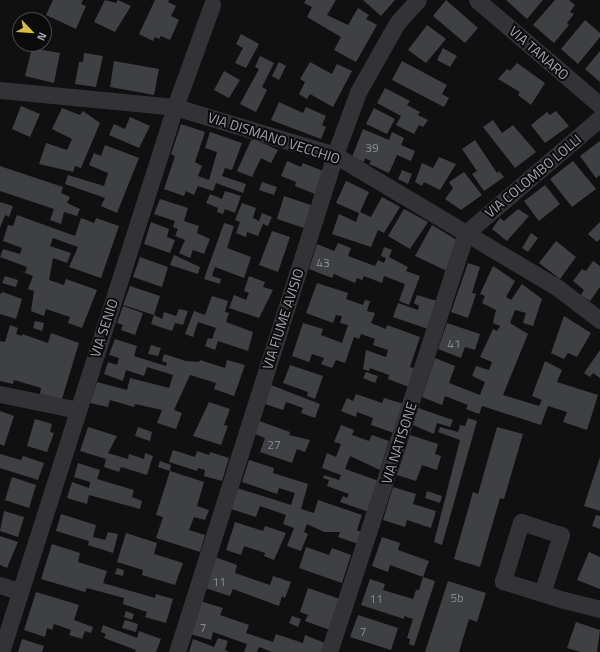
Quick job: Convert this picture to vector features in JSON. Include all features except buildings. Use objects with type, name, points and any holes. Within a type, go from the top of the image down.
[{"type":"street","name":"VIA FIUME AVISIO","points":[[177,652],[335,155],[358,92],[397,23],[418,0]]},
{"type":"street","name":"VIA TANARO","points":[[477,0],[600,105]]},
{"type":"street","name":"VIA SENIO","points":[[1,652],[19,591],[175,107],[212,6]]},
{"type":"street","name":"VIA DISMANO VECCHIO","points":[[1,92],[175,107],[335,155],[558,288],[600,319]]},
{"type":"street","name":"VIA COLOMBO LOLLI","points":[[466,233],[600,118]]},
{"type":"street","name":"VIA NATISONE","points":[[329,652],[466,233]]},
{"type":"street","points":[[0,394],[78,410]]},
{"type":"street","points":[[0,585],[19,591]]},
{"type":"street","points":[[542,593],[600,609]]}]
